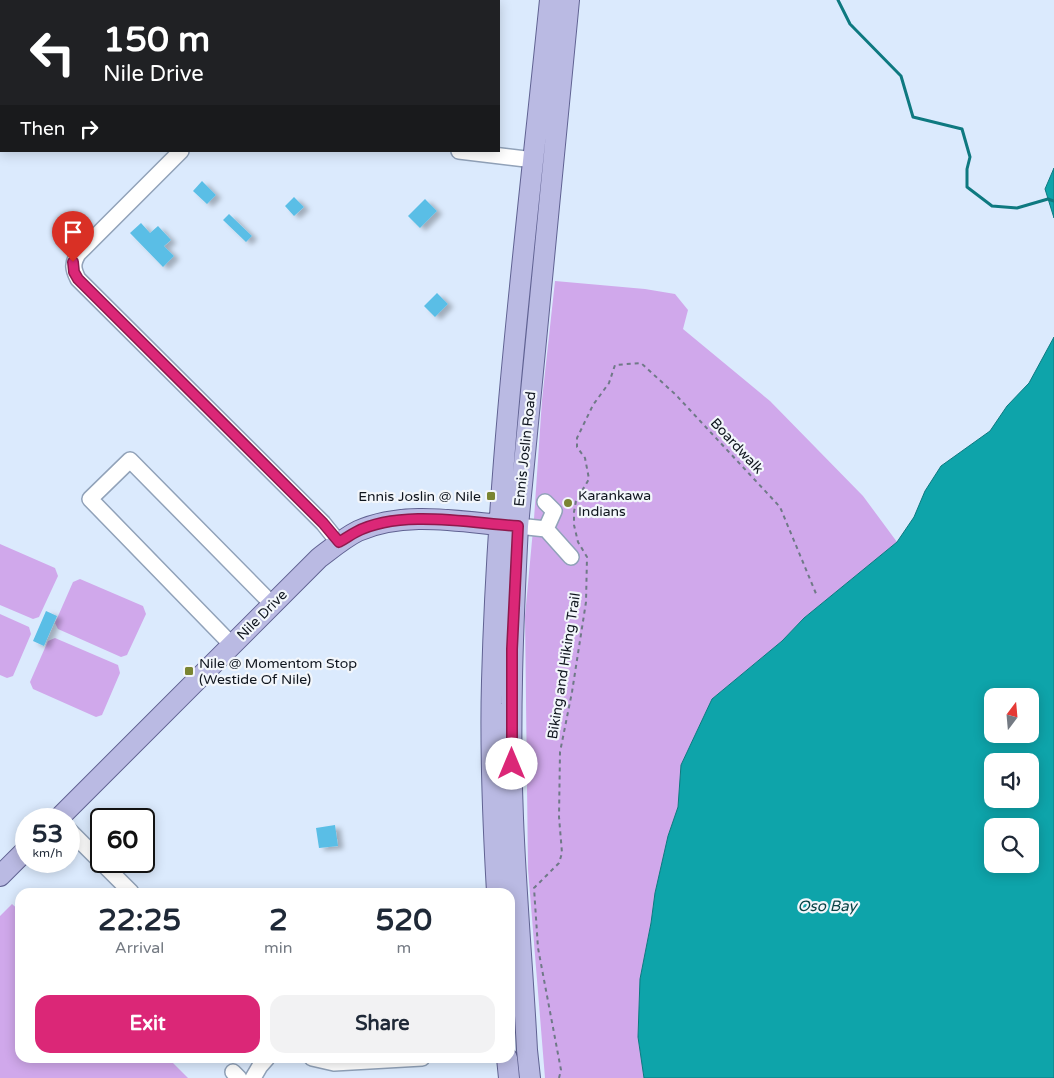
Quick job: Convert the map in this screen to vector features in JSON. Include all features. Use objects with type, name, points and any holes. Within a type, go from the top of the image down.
[{"type":"main road","name":"Ennis Joslin Road","points":[[496,888],[492,684],[543,161],[550,0]]},
{"type":"main road","name":"Ennis Joslin Road","points":[[543,161],[569,0]]},
{"type":"main road","name":"Nile Drive","points":[[69,808],[319,558],[339,542],[357,532],[374,526],[418,518],[508,525]]},
{"type":"main road","name":"Ennis Joslin Road","points":[[508,525],[512,649],[515,888]]},
{"type":"main road","points":[[0,876],[15,861]]},
{"type":"main road","name":"Ennis Joslin Road","points":[[515,911],[518,1050],[530,1078]]},
{"type":"main road","points":[[508,1063],[509,1078]]},
{"type":"street","points":[[179,152],[78,254],[73,262],[74,272],[78,279],[323,523],[339,542]]},
{"type":"street","points":[[467,152],[543,161]]},
{"type":"street","points":[[232,645],[90,499],[130,460],[273,605]]},
{"type":"street","points":[[545,502],[554,511],[546,529]]},
{"type":"street","points":[[508,525],[546,529],[571,557]]},
{"type":"street","points":[[80,841],[127,888]]},
{"type":"street","points":[[253,1078],[263,1063]]},
{"type":"path","name":"Boardwalk","points":[[609,383],[615,365],[641,363],[676,395],[780,507],[816,596]]},
{"type":"path","name":"Biking and Hiking Trail","points":[[559,1078],[561,1070],[538,948],[534,888],[559,863],[562,852],[559,817],[560,752],[572,692],[586,602],[587,557],[578,542],[574,525],[576,501],[589,479],[585,458],[577,447],[577,438],[590,412],[609,383]]},
{"type":"shaded area","points":[[555,281],[645,289],[675,294],[688,310],[683,329],[770,401],[863,496],[897,542],[804,618],[782,641],[712,699],[681,765],[678,807],[668,836],[655,893],[640,979],[638,1037],[644,1078],[545,1078],[528,869],[525,616],[542,400]]},
{"type":"shaded area","points":[[0,544],[55,568],[58,576],[39,617],[33,619],[0,605]]},
{"type":"shaded area","points":[[80,579],[143,606],[146,614],[127,655],[121,657],[58,629],[55,623],[73,582]]},
{"type":"shaded area","points":[[0,614],[29,627],[31,634],[13,676],[7,678],[0,675]]},
{"type":"shaded area","points":[[55,638],[118,665],[120,673],[102,715],[96,717],[33,689],[30,682],[48,641]]},
{"type":"shaded area","points":[[12,904],[15,907],[15,1063],[173,1063],[188,1078],[0,1078],[0,916]]},
{"type":"water","points":[[1054,168],[1054,218],[1045,189]]},
{"type":"water","name":"Oso Bay","points":[[1054,337],[1054,1078],[644,1078],[638,1037],[640,979],[655,893],[668,836],[678,807],[681,765],[712,699],[782,641],[804,618],[897,542],[914,517],[925,491],[941,466],[990,431],[1007,406],[1029,383]]},
{"type":"building","points":[[202,181],[216,195],[207,204],[193,191]]},
{"type":"building","points":[[294,197],[304,207],[294,216],[285,206]]},
{"type":"building","points":[[425,199],[437,211],[420,228],[408,216]]},
{"type":"building","points":[[229,214],[252,236],[246,242],[223,220]]},
{"type":"building","points":[[141,223],[150,233],[158,226],[171,240],[164,246],[174,256],[163,267],[130,233]]},
{"type":"building","points":[[437,293],[448,304],[435,317],[424,306]]},
{"type":"building","points":[[46,611],[57,616],[44,646],[33,641]]},
{"type":"building","points":[[335,825],[338,846],[319,848],[316,828]]},
{"type":"waterway","points":[[838,0],[850,24],[901,76],[913,117],[962,129],[970,157],[967,169],[967,187],[992,206],[1017,208],[1048,199],[1054,201]]},
{"type":"place","name":"Ennis Joslin @ Nile","points":[[491,496]]},
{"type":"place","name":"Karankawa Indians","points":[[568,503]]},
{"type":"place","name":"Nile @ Momentom Stop (Westide Of Nile)","points":[[189,671]]},
{"type":"route","points":[[73,262],[74,272],[78,279],[323,523],[339,542],[357,532],[374,526],[418,518],[518,526],[512,649],[512,764]]}]
